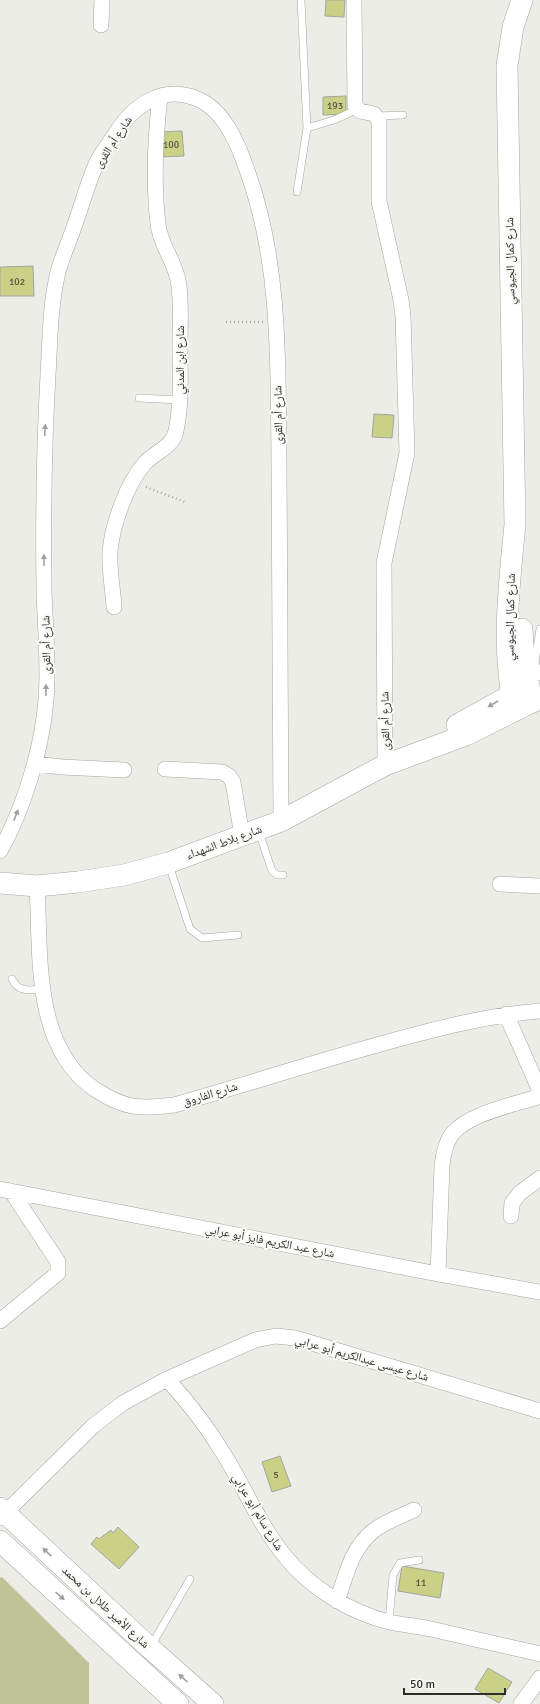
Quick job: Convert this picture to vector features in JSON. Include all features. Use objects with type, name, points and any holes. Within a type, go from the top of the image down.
[{"type":"street","points":[[101,25],[102,0]]},
{"type":"street","points":[[354,0],[355,102],[358,109],[376,116]]},
{"type":"street","name":"شارع كمال الجيوسي","points":[[522,0],[513,27],[507,66],[515,524],[510,582],[509,643],[530,692]]},
{"type":"street","name":"شارع أم القرى","points":[[0,851],[7,838],[36,764],[46,698],[43,532],[44,439],[53,305],[59,270],[98,161],[129,115],[140,104],[160,97],[176,94],[192,96],[206,103],[218,113],[233,138],[250,178],[262,219],[268,248],[276,322],[280,562],[281,821]]},
{"type":"street","name":"شارع ابن المدني","points":[[114,607],[110,553],[124,499],[136,476],[146,463],[168,446],[176,434],[180,400],[180,302],[178,280],[173,262],[163,244],[158,225],[155,190],[156,131],[160,97]]},
{"type":"street","name":"شارع أم القرى","points":[[376,116],[379,121],[379,201],[401,300],[403,316],[407,437],[407,452],[384,563],[385,765]]},
{"type":"street","name":"شارع بلاط الشهداء","points":[[0,883],[37,886],[78,882],[124,875],[168,863],[281,821],[385,765],[432,747],[443,735],[458,724],[530,692]]},
{"type":"street","points":[[36,764],[62,767],[124,770]]},
{"type":"street","points":[[165,769],[222,772],[229,776],[233,782],[250,833]]},
{"type":"street","points":[[500,884],[540,886]]},
{"type":"street","name":"شارع الفاروق","points":[[37,886],[42,989],[47,1016],[60,1039],[67,1064],[85,1083],[111,1100],[132,1107],[174,1105],[440,1028],[506,1014],[540,1011]]},
{"type":"street","points":[[506,1014],[540,1091]]},
{"type":"street","points":[[438,1274],[442,1166],[444,1153],[452,1135],[465,1122],[540,1096]]},
{"type":"street","points":[[511,1216],[512,1203],[520,1193],[540,1178]]},
{"type":"street","points":[[0,1320],[58,1274],[59,1269],[58,1262],[5,1190]]},
{"type":"street","name":"شارع عبد الكريم فايز أبو عرابي","points":[[5,1190],[438,1274],[540,1292]]},
{"type":"street","name":"شارع عيسى عبدالكريم أبو عرابي","points":[[2,1513],[93,1426],[123,1403],[167,1378],[255,1340],[276,1336],[295,1338],[327,1346],[540,1411]]},
{"type":"street","name":"شارع سالم أبو عرابي","points":[[167,1378],[197,1412],[284,1555],[307,1578],[337,1601],[362,1613],[389,1622],[422,1627],[540,1654]]},
{"type":"street","points":[[337,1601],[351,1559],[362,1543],[374,1530],[414,1510]]},
{"type":"street","name":"شارع الأمير طلال بن محمد","points":[[2,1513],[212,1704]]},
{"type":"street","name":"شارع الأمير طلال بن محمد","points":[[0,1541],[178,1704]]},
{"type":"street","points":[[521,1704],[540,1678]]},
{"type":"lane","points":[[297,192],[307,128],[301,0]]},
{"type":"lane","points":[[307,128],[346,116],[358,109]]},
{"type":"lane","points":[[376,116],[403,115]]},
{"type":"lane","points":[[139,398],[180,400]]},
{"type":"lane","points":[[530,692],[540,629]]},
{"type":"lane","points":[[250,833],[272,871],[277,875],[283,875]]},
{"type":"lane","points":[[168,863],[190,929],[202,938],[238,935]]},
{"type":"lane","points":[[12,979],[16,986],[21,990],[42,989]]},
{"type":"lane","points":[[389,1622],[393,1574],[400,1563],[419,1560]]},
{"type":"lane","points":[[150,1648],[190,1579]]},
{"type":"path","points":[[226,322],[276,322]]},
{"type":"path","points":[[136,476],[144,486],[185,502]]},
{"type":"green space","points":[[2,1577],[89,1663],[89,1704],[0,1704],[0,1578]]},
{"type":"building","points":[[326,0],[345,0],[344,17],[325,16]]},
{"type":"building","points":[[346,96],[346,114],[323,115],[323,97]]},
{"type":"building","points":[[182,131],[184,156],[159,157],[158,132]]},
{"type":"building","points":[[33,266],[34,296],[0,296],[0,267]]},
{"type":"building","points":[[374,414],[394,415],[392,438],[372,437]]},
{"type":"building","points":[[280,1456],[291,1486],[272,1492],[262,1462]]},
{"type":"building","points":[[118,1527],[139,1547],[119,1569],[91,1544],[97,1537],[99,1539],[111,1530],[113,1533]]},
{"type":"building","points":[[402,1566],[444,1573],[440,1598],[398,1591]]},
{"type":"building","points":[[488,1668],[512,1682],[499,1703],[475,1689]]}]
